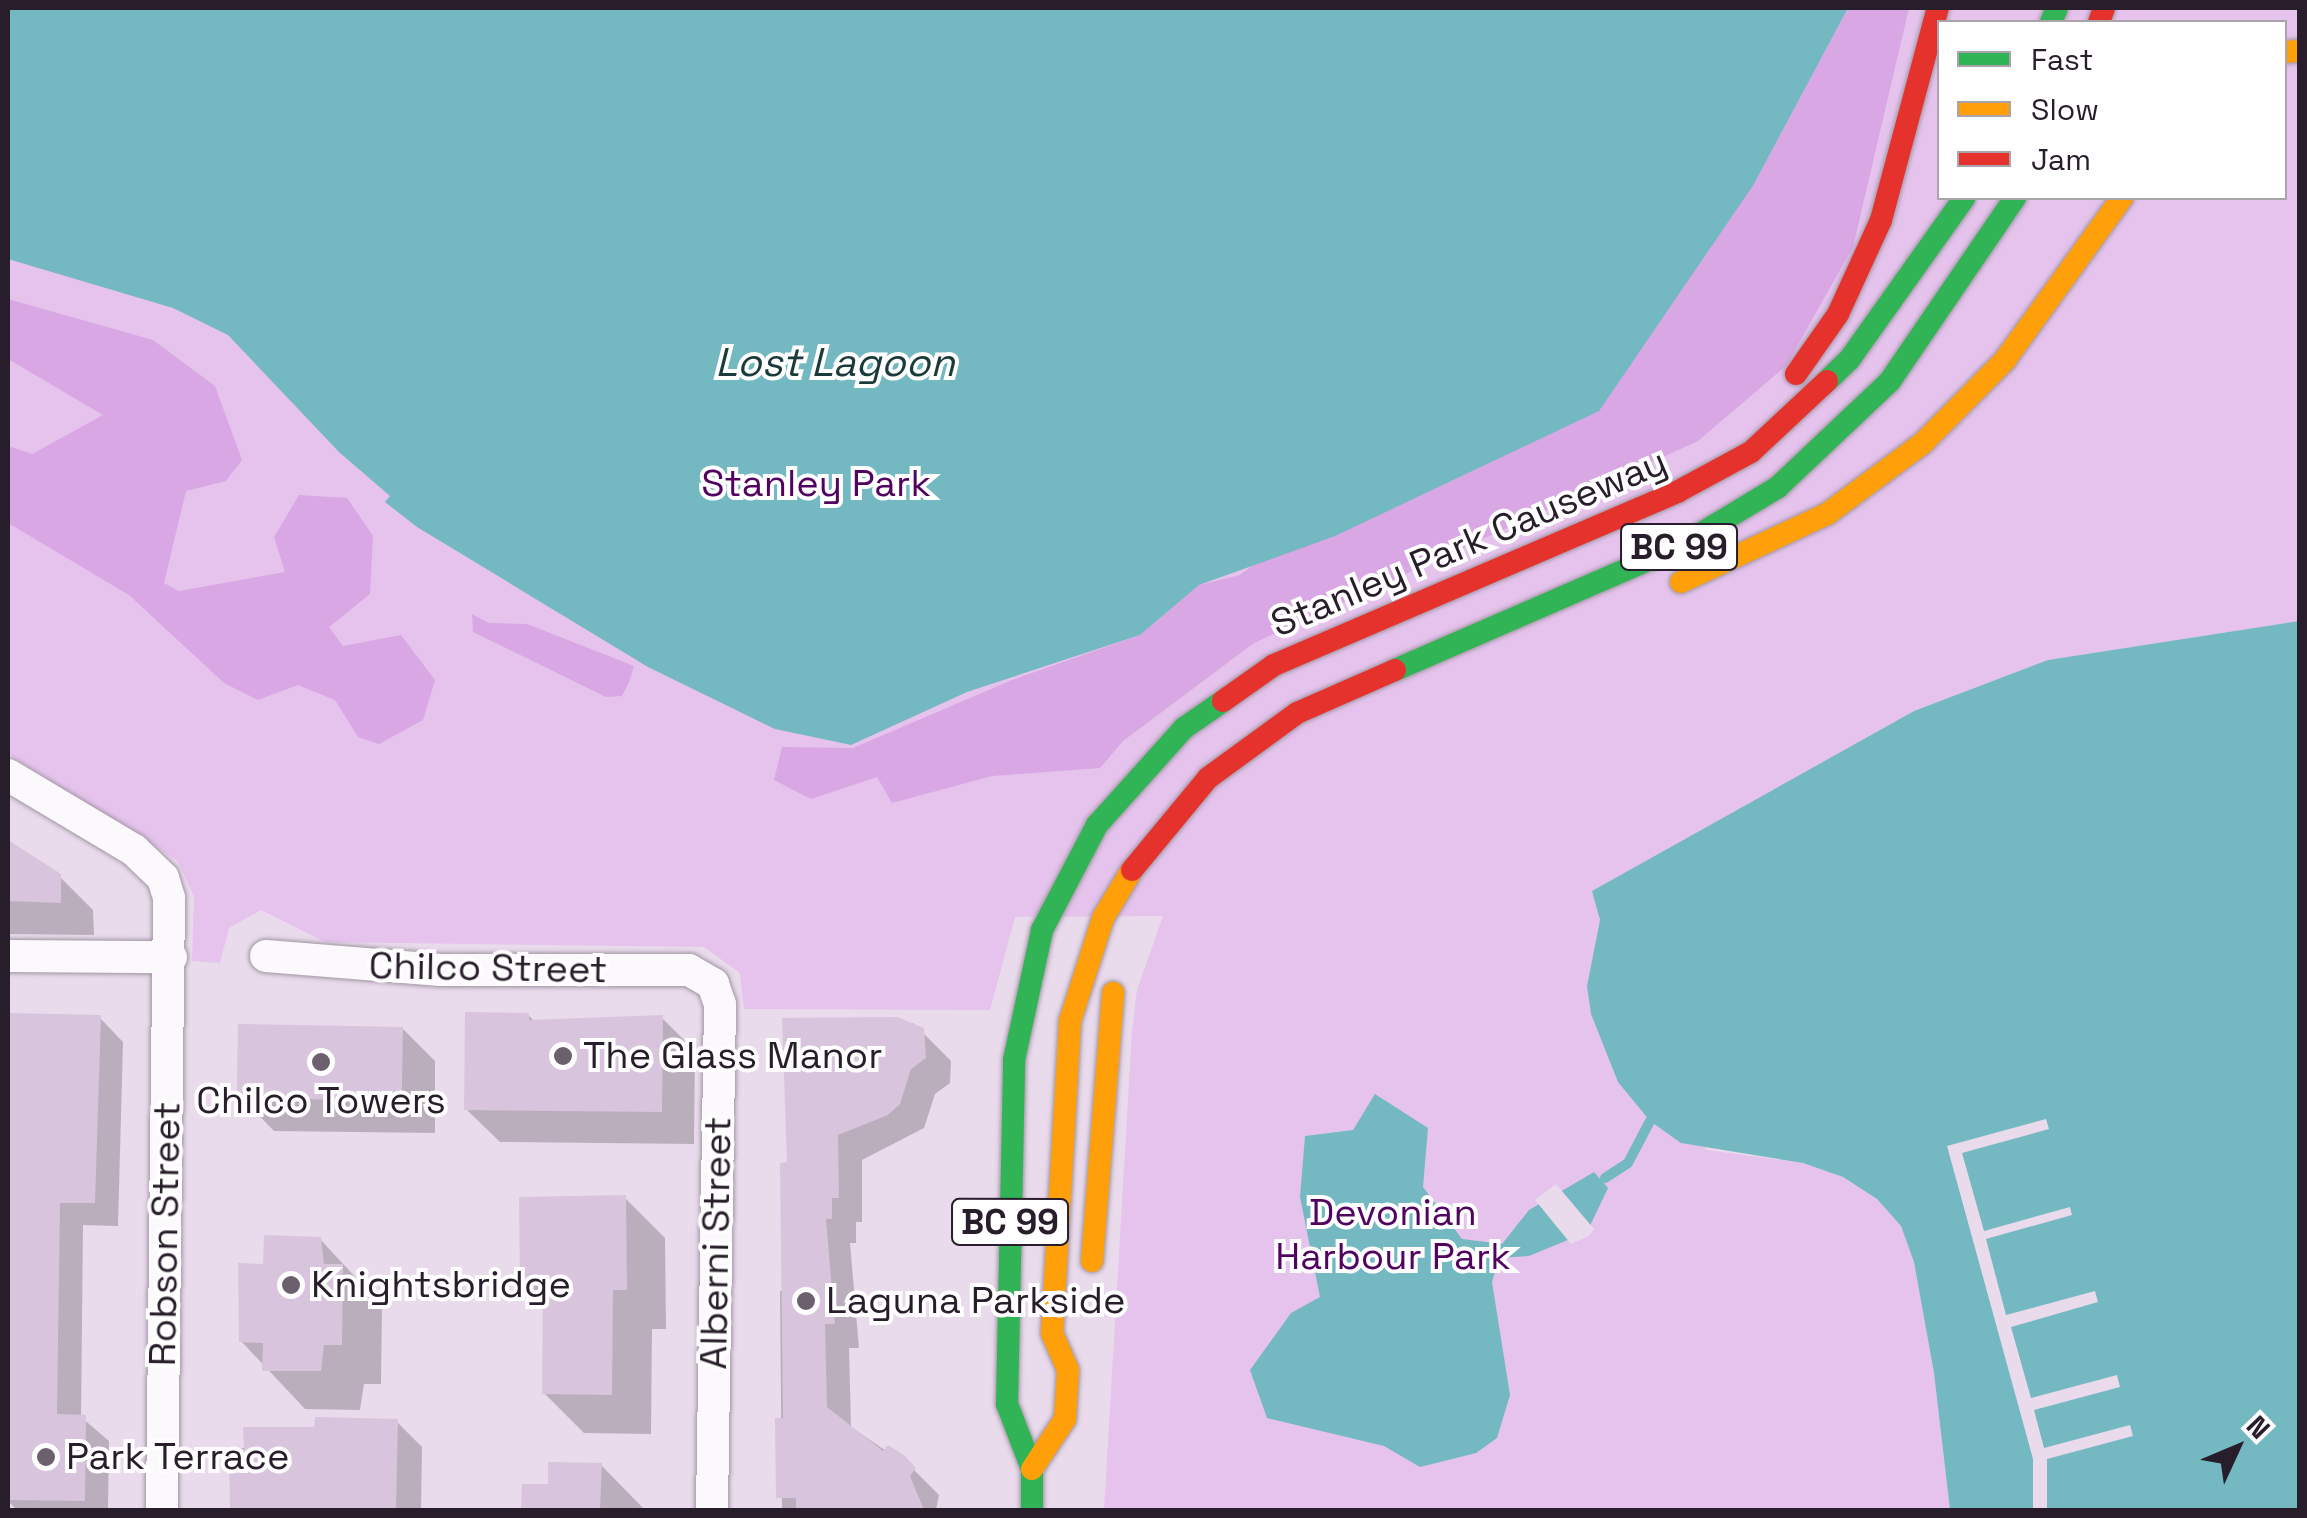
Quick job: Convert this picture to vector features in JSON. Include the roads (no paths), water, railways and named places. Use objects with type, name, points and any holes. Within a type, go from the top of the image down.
[{"type":"highway","points":[[1638,508],[1772,400],[1838,314],[1893,188],[1938,8]]},
{"type":"highway","name":"Stanley Park Causeway","points":[[1032,1469],[1006,1404],[1013,1070],[1029,972],[1046,921],[1097,826],[1168,744],[1220,701],[1294,655],[1734,464],[1811,402],[1891,308],[1963,200]]},
{"type":"highway","name":"BC 99","points":[[1032,1510],[1032,1469],[1066,1419],[1068,1370],[1052,1333],[1070,1021],[1103,918],[1156,834],[1234,756],[1306,708],[1672,550],[1769,494],[1845,430],[1890,380],[2014,200]]},
{"type":"highway","points":[[1649,596],[1828,514],[1923,444],[2006,360],[2121,200]]},
{"type":"highway","points":[[1090,1286],[1105,1042],[1120,969]]},
{"type":"highway","points":[[1068,1370],[1081,1336]]},
{"type":"street","name":"Robson Street","points":[[8,776],[153,866],[170,898],[162,1510]]},
{"type":"street","points":[[8,956],[171,957]]},
{"type":"street","name":"Chilco Street","points":[[266,956],[440,970],[689,970],[708,978]]},
{"type":"street","name":"Alberni Street","points":[[708,978],[720,1004],[712,1510]]},
{"type":"water","name":"Lost Lagoon","points":[[8,8],[1848,8],[1754,184],[1599,411],[1335,536],[1199,585],[1140,635],[967,692],[851,745],[775,729],[648,667],[417,527],[385,502],[390,496],[339,452],[228,335],[173,308],[8,259]]},
{"type":"water","points":[[2299,621],[2299,1510],[1950,1510],[1934,1373],[1914,1262],[1901,1226],[1877,1199],[1843,1177],[1803,1163],[1681,1143],[1650,1121],[1618,1082],[1591,1014],[1587,986],[1600,920],[1592,891],[1914,711],[2048,660]]},
{"type":"water","points":[[1375,1094],[1428,1128],[1423,1187],[1462,1239],[1502,1244],[1529,1210],[1594,1172],[1608,1188],[1587,1232],[1529,1256],[1499,1258],[1492,1282],[1510,1395],[1497,1438],[1476,1453],[1420,1467],[1384,1446],[1267,1418],[1250,1370],[1291,1313],[1320,1297],[1300,1197],[1305,1136],[1353,1130]]},
{"type":"waterway","points":[[1605,1178],[1628,1163],[1650,1121]]},
{"type":"place","name":"The Glass Manor","points":[[563,1056]]},
{"type":"place","name":"Chilco Towers","points":[[321,1062]]},
{"type":"place","name":"Knightsbridge","points":[[291,1285]]},
{"type":"place","name":"Laguna Parkside","points":[[806,1301]]},
{"type":"place","name":"Park Terrace","points":[[46,1457]]},
{"type":"park label","name":"Stanley Park","points":[[816,484]]},
{"type":"park label","name":"Devonian Harbour Park","points":[[1393,1235]]}]
